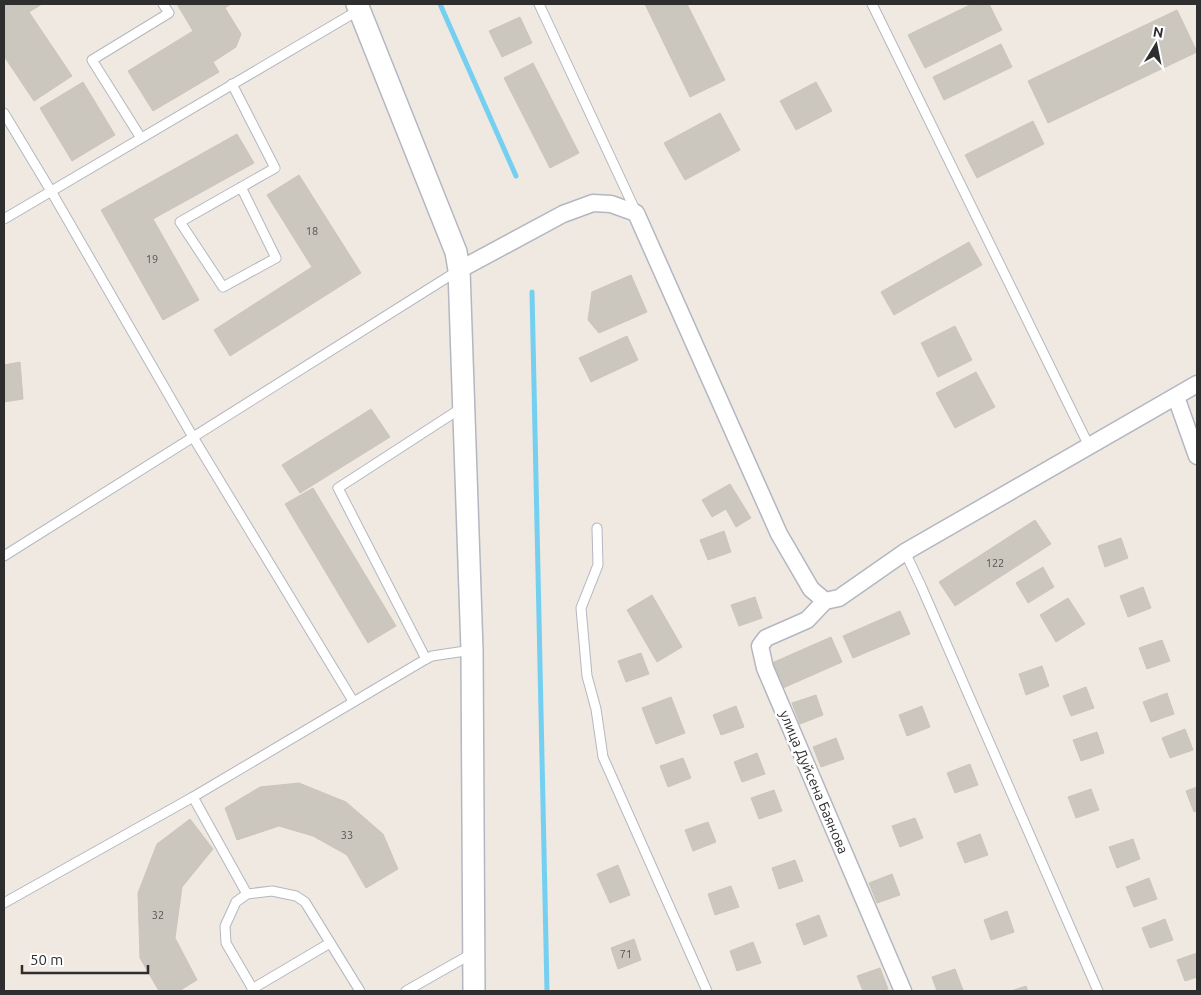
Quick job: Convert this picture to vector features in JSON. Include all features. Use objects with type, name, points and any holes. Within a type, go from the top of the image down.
[{"type":"street","points":[[358,7],[456,252],[459,270],[472,650],[474,991]]},
{"type":"street","points":[[459,270],[563,214],[593,203],[611,204],[636,213],[779,534],[812,589],[825,601],[839,598],[905,552],[1197,384]]},
{"type":"street","points":[[1176,397],[1197,456]]},
{"type":"street","name":"улица Дуйсена Баянова","points":[[825,601],[807,620],[766,638],[760,646],[765,668],[903,991]]},
{"type":"lane","points":[[141,138],[92,60],[169,12],[164,4]]},
{"type":"lane","points":[[539,4],[636,213]]},
{"type":"lane","points":[[872,4],[1090,446]]},
{"type":"lane","points":[[4,219],[358,7]]},
{"type":"lane","points":[[232,84],[275,168],[241,187],[180,222],[224,287],[276,258],[241,187]]},
{"type":"lane","points":[[4,113],[193,437],[353,701]]},
{"type":"lane","points":[[4,556],[459,270]]},
{"type":"lane","points":[[426,659],[338,488],[464,407]]},
{"type":"lane","points":[[597,528],[598,565],[581,608],[587,676],[596,709],[603,757],[707,991]]},
{"type":"lane","points":[[905,552],[1098,991]]},
{"type":"lane","points":[[4,903],[193,796],[426,659],[432,656],[472,650]]},
{"type":"lane","points":[[193,796],[247,894]]},
{"type":"lane","points":[[330,943],[253,990],[226,943],[225,926],[236,902],[247,894],[272,891],[296,896],[305,902],[360,991]]},
{"type":"lane","points":[[406,991],[474,952]]},
{"type":"building","points":[[4,4],[42,4],[29,12],[72,76],[34,101],[4,56],[4,34],[6,33],[4,31]]},
{"type":"building","points":[[177,4],[231,4],[225,8],[241,34],[236,47],[213,62],[219,72],[153,111],[128,71],[193,31]]},
{"type":"building","points":[[645,4],[687,4],[725,80],[690,97]]},
{"type":"building","points":[[972,4],[989,4],[1002,30],[925,68],[908,35]]},
{"type":"building","points":[[1177,10],[1197,52],[1048,123],[1028,81]]},
{"type":"building","points":[[520,17],[532,43],[502,57],[489,31]]},
{"type":"building","points":[[1001,44],[1012,67],[944,100],[933,77]]},
{"type":"building","points":[[533,63],[579,153],[550,168],[504,78]]},
{"type":"building","points":[[83,82],[115,135],[72,161],[40,108]]},
{"type":"building","points":[[816,82],[832,111],[796,130],[780,101]]},
{"type":"building","points":[[720,113],[740,150],[685,180],[664,143]]},
{"type":"building","points":[[1033,121],[1044,144],[977,178],[965,155]]},
{"type":"building","points":[[237,134],[254,163],[153,219],[199,300],[163,320],[101,210]]},
{"type":"building","points":[[299,175],[361,273],[230,356],[214,330],[312,267],[267,195]]},
{"type":"building","points":[[969,242],[982,265],[894,315],[881,292]]},
{"type":"building","points":[[631,275],[647,312],[599,333],[588,320],[592,292]]},
{"type":"building","points":[[955,326],[972,360],[938,377],[921,343]]},
{"type":"building","points":[[627,336],[638,360],[591,382],[579,358]]},
{"type":"building","points":[[20,362],[23,399],[4,402],[4,365]]},
{"type":"building","points":[[976,372],[995,407],[955,428],[936,393]]},
{"type":"building","points":[[371,409],[390,437],[300,493],[282,465]]},
{"type":"building","points":[[730,484],[751,518],[736,527],[726,509],[712,517],[702,500]]},
{"type":"building","points":[[313,488],[396,626],[368,643],[285,504]]},
{"type":"building","points":[[1035,520],[1051,544],[955,606],[939,582]]},
{"type":"building","points":[[724,531],[731,552],[708,560],[700,540]]},
{"type":"building","points":[[1121,538],[1128,558],[1105,567],[1098,546]]},
{"type":"building","points":[[1043,567],[1054,587],[1028,603],[1016,583]]},
{"type":"building","points":[[1143,587],[1151,608],[1128,617],[1120,596]]},
{"type":"building","points":[[652,595],[682,647],[657,662],[627,610]]},
{"type":"building","points":[[755,597],[762,618],[739,626],[731,605]]},
{"type":"building","points":[[1068,598],[1085,624],[1056,642],[1040,615]]},
{"type":"building","points":[[900,611],[910,634],[853,658],[843,636]]},
{"type":"building","points":[[831,637],[842,662],[783,688],[772,663]]},
{"type":"building","points":[[1162,640],[1170,661],[1147,669],[1139,648]]},
{"type":"building","points":[[641,653],[649,674],[626,682],[618,661]]},
{"type":"building","points":[[1042,666],[1049,686],[1026,695],[1019,674]]},
{"type":"building","points":[[1086,687],[1094,708],[1071,716],[1063,696]]},
{"type":"building","points":[[1167,693],[1174,714],[1151,722],[1143,702]]},
{"type":"building","points":[[816,695],[823,715],[800,724],[792,703]]},
{"type":"building","points":[[671,697],[685,733],[656,744],[642,708]]},
{"type":"building","points":[[736,706],[744,727],[721,735],[713,715]]},
{"type":"building","points":[[922,706],[930,727],[907,736],[899,715]]},
{"type":"building","points":[[1185,729],[1193,750],[1170,758],[1162,738]]},
{"type":"building","points":[[1097,732],[1104,753],[1081,761],[1073,740]]},
{"type":"building","points":[[836,738],[844,759],[821,767],[813,747]]},
{"type":"building","points":[[757,753],[765,774],[742,782],[734,762]]},
{"type":"building","points":[[683,758],[691,778],[668,787],[660,766]]},
{"type":"building","points":[[970,764],[978,785],[955,793],[947,773]]},
{"type":"building","points":[[299,783],[346,802],[383,834],[398,869],[366,888],[347,855],[313,836],[279,826],[237,840],[225,808],[260,787]]},
{"type":"building","points":[[1197,787],[1197,811],[1194,812],[1186,791]]},
{"type":"building","points":[[1091,789],[1099,810],[1076,818],[1068,797]]},
{"type":"building","points":[[774,790],[782,811],[759,819],[751,798]]},
{"type":"building","points":[[915,818],[923,838],[900,847],[892,826]]},
{"type":"building","points":[[190,819],[213,849],[182,887],[175,938],[197,980],[179,991],[159,991],[140,958],[138,893],[157,844]]},
{"type":"building","points":[[708,822],[716,842],[693,851],[685,830]]},
{"type":"building","points":[[980,834],[988,855],[965,863],[957,843]]},
{"type":"building","points":[[1133,839],[1140,859],[1117,868],[1109,847]]},
{"type":"building","points":[[795,860],[803,881],[779,889],[772,868]]},
{"type":"building","points":[[618,865],[630,895],[610,903],[597,874]]},
{"type":"building","points":[[892,874],[900,895],[877,903],[869,883]]},
{"type":"building","points":[[1149,878],[1157,899],[1134,907],[1126,887]]},
{"type":"building","points":[[731,886],[739,907],[715,915],[708,894]]},
{"type":"building","points":[[1007,911],[1014,932],[991,940],[984,920]]},
{"type":"building","points":[[819,915],[827,936],[804,945],[796,924]]},
{"type":"building","points":[[1165,919],[1173,940],[1150,948],[1142,928]]},
{"type":"building","points":[[634,939],[641,960],[618,969],[611,948]]},
{"type":"building","points":[[753,942],[761,963],[737,971],[730,951]]},
{"type":"building","points":[[1197,953],[1197,977],[1185,981],[1177,960]]},
{"type":"building","points":[[880,968],[888,989],[863,991],[857,976]]},
{"type":"building","points":[[955,969],[963,990],[937,991],[932,977]]},
{"type":"building","points":[[1026,986],[1028,991],[1011,991]]},
{"type":"waterway","points":[[440,4],[516,176]]},
{"type":"waterway","points":[[532,292],[547,991]]}]
